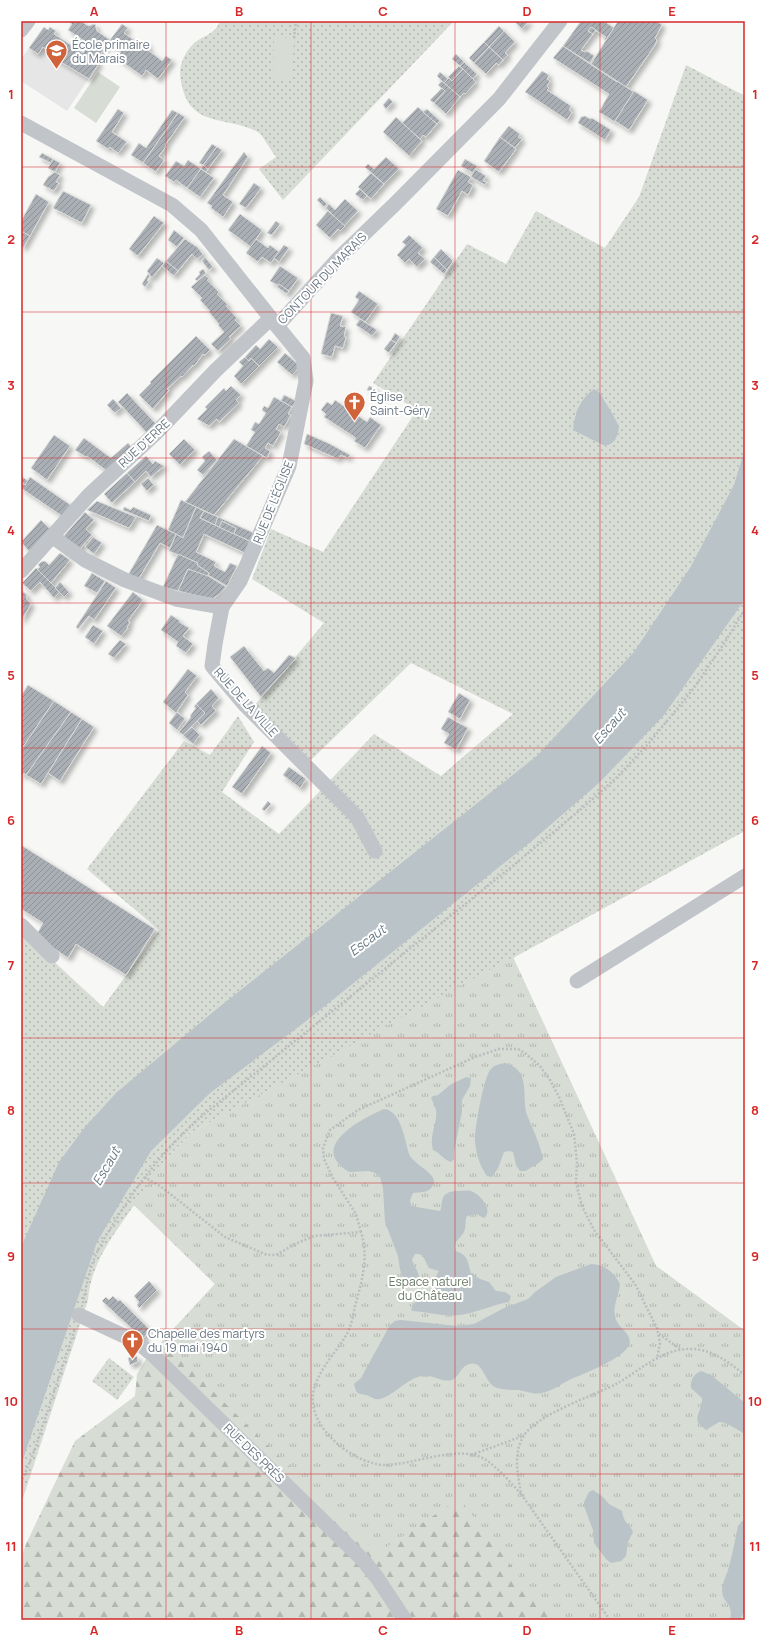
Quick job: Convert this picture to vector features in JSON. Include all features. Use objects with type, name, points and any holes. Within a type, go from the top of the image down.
[{"type":"street","points":[[21,30],[28,21]]},
{"type":"street","name":"CONTOUR DU MARAIS","points":[[21,124],[172,205],[201,230],[273,323],[396,203],[499,99],[560,21]]},
{"type":"street","name":"RUE D'ERRE","points":[[21,571],[89,495],[156,433],[216,370],[273,323]]},
{"type":"street","name":"RUE DE L'ÉGLISE","points":[[222,607],[240,581],[289,466],[306,381],[303,358],[273,323]]},
{"type":"street","points":[[53,537],[85,560],[125,580],[176,599],[222,607]]},
{"type":"street","name":"RUE DE LA VILLE","points":[[222,607],[214,644],[212,666],[244,704],[357,817],[375,851]]},
{"type":"street","points":[[577,981],[745,876]]},
{"type":"street","points":[[21,926],[52,956]]},
{"type":"street","name":"RUE DES PRÉS","points":[[79,1315],[137,1342],[153,1355],[363,1560],[405,1620]]},
{"type":"path","points":[[294,38],[296,21]]},
{"type":"path","points":[[21,1483],[37,1442],[79,1315],[97,1251],[132,1193],[144,1177],[174,1142],[202,1116],[515,864],[586,806],[616,778],[649,743],[694,688],[745,609]]},
{"type":"path","points":[[610,1620],[521,1494],[501,1473],[485,1460],[471,1455],[450,1455],[390,1465],[371,1463],[355,1457],[338,1444],[325,1430],[317,1417],[313,1403],[315,1387],[318,1379],[348,1331],[359,1294],[364,1267],[364,1242],[356,1214],[333,1178],[324,1159],[323,1148],[330,1130],[358,1110],[475,1057],[499,1049],[518,1050],[525,1053],[540,1066],[550,1080],[559,1097],[574,1134],[577,1162],[576,1183],[585,1212],[602,1242],[635,1284],[659,1334],[660,1347],[657,1359]]},
{"type":"path","points":[[144,1177],[160,1186],[225,1237],[267,1255],[276,1255],[295,1244],[314,1236],[361,1232]]},
{"type":"path","points":[[659,1334],[680,1350]]},
{"type":"path","points":[[471,1455],[523,1436],[544,1418],[618,1383],[657,1359],[680,1350],[701,1350],[716,1355],[745,1375]]},
{"type":"path","points":[[521,1494],[517,1456],[523,1436]]},
{"type":"shaded area","name":"École primaire du Marais","points":[[44,27],[99,63],[67,111],[21,81],[21,59]]},
{"type":"green space","points":[[220,21],[454,21],[283,200],[259,169],[276,157],[260,134],[246,127],[212,119],[202,115],[193,109],[182,86],[180,68],[187,52],[197,41],[214,30]]},
{"type":"green space","points":[[274,37],[294,38],[292,81],[273,81]]},
{"type":"green space","points":[[686,65],[745,96],[745,831],[513,958],[656,1266],[745,1331],[263,1257],[186,1316],[215,1284],[134,1205],[111,1238],[94,1273],[88,1300],[21,1504],[21,931],[103,1007],[159,930],[87,869],[184,741],[210,755],[238,716],[254,742],[222,792],[279,834],[374,734],[441,776],[513,714],[411,663],[310,761],[254,706],[324,623],[252,579],[271,529],[323,552],[417,410],[373,383],[467,244],[506,264],[536,211],[605,248],[639,197]],"holes":[[[598,390],[605,400],[618,432],[615,440],[605,446],[573,428],[575,415]],[[513,958],[162,1164],[192,1132]]]},
{"type":"green space","points":[[98,72],[120,87],[96,123],[74,108]]},
{"type":"green space","name":"Espace naturel du Château","points":[[513,957],[656,1266],[745,1331],[745,1620],[553,1620],[462,1502],[458,1501],[451,1504],[382,1550],[374,1550],[162,1341],[215,1284],[134,1205],[162,1164],[192,1132]]},
{"type":"green space","points":[[186,1316],[461,1479],[582,1620],[21,1620],[21,1558],[26,1544],[75,1441],[135,1396],[137,1374],[146,1359]]},
{"type":"green space","points":[[109,1358],[134,1377],[117,1400],[92,1381]]},
{"type":"water","points":[[594,389],[601,394],[619,426],[614,442],[605,446],[573,430],[574,419],[579,407],[585,397]]},
{"type":"water","name":"Escaut","points":[[745,449],[745,599],[664,715],[600,782],[533,840],[301,1025],[210,1093],[151,1151],[97,1242],[21,1465],[21,1247],[59,1162],[85,1127],[116,1093],[218,1008],[538,755],[634,652],[690,568],[734,485]]},
{"type":"water","points":[[505,1063],[519,1072],[522,1078],[524,1085],[525,1108],[543,1159],[526,1171],[520,1171],[516,1165],[513,1152],[504,1152],[498,1168],[492,1177],[487,1176],[482,1168],[476,1151],[476,1126],[488,1073],[497,1065]]},
{"type":"water","points":[[466,1077],[471,1078],[470,1086],[462,1100],[462,1112],[454,1151],[454,1159],[451,1162],[433,1150],[432,1138],[436,1120],[436,1108],[431,1098],[438,1095],[450,1085]]},
{"type":"water","points":[[384,1109],[390,1111],[398,1120],[411,1158],[434,1179],[431,1189],[413,1193],[410,1200],[411,1206],[440,1211],[444,1196],[449,1192],[455,1191],[471,1191],[478,1195],[485,1203],[487,1207],[487,1215],[484,1218],[476,1214],[467,1216],[464,1232],[455,1244],[455,1247],[456,1251],[465,1257],[471,1273],[480,1279],[489,1282],[496,1291],[505,1292],[511,1296],[509,1302],[460,1315],[442,1315],[411,1310],[413,1305],[420,1297],[443,1284],[445,1280],[435,1278],[439,1271],[429,1268],[424,1258],[420,1254],[415,1254],[412,1260],[419,1277],[418,1279],[415,1282],[409,1283],[403,1277],[400,1270],[398,1256],[385,1222],[383,1188],[380,1177],[369,1171],[349,1172],[338,1163],[334,1153],[336,1144],[342,1135],[363,1120]]},
{"type":"water","points":[[591,1264],[601,1266],[608,1270],[615,1276],[620,1284],[614,1311],[616,1320],[630,1341],[625,1350],[611,1361],[553,1389],[539,1393],[495,1387],[488,1380],[480,1367],[477,1364],[472,1363],[465,1366],[452,1380],[448,1381],[430,1376],[422,1376],[410,1381],[386,1397],[380,1399],[359,1394],[356,1391],[354,1384],[361,1378],[390,1325],[395,1321],[401,1320],[457,1326],[474,1324],[504,1308],[528,1299],[556,1277]]},
{"type":"water","points":[[701,1371],[711,1375],[745,1403],[745,1434],[726,1423],[719,1422],[706,1430],[698,1423],[697,1420],[702,1398],[691,1388],[691,1382],[696,1374]]},
{"type":"water","points":[[593,1490],[603,1497],[609,1504],[622,1511],[625,1521],[633,1532],[628,1542],[626,1556],[621,1561],[611,1563],[606,1559],[594,1543],[593,1530],[584,1506],[584,1502],[589,1492]]},
{"type":"water","points":[[742,1521],[745,1521],[745,1610],[740,1620],[730,1620],[731,1610],[724,1599],[722,1588],[731,1559],[738,1526]]},
{"type":"building","points":[[68,21],[81,21],[88,26],[95,24],[97,31],[110,40],[122,24],[128,28],[124,33],[138,43],[147,42],[149,51],[162,61],[166,56],[172,60],[158,79],[146,70],[142,76],[117,58],[121,52],[108,43],[96,61],[99,63],[89,79],[56,59],[57,57],[43,47],[38,54],[29,48],[44,27],[48,30],[50,27],[56,31],[54,34],[83,53],[89,44],[68,30],[72,24]]},
{"type":"building","points":[[514,21],[529,21],[522,29]]},
{"type":"building","points":[[581,21],[604,21],[614,28],[606,40],[604,39],[606,37],[591,27],[588,31],[593,34],[581,50],[584,52],[587,51],[594,56],[590,63],[563,46]]},
{"type":"building","points":[[618,21],[659,21],[658,22],[662,25],[655,38],[657,40],[655,45],[626,87],[591,64]]},
{"type":"building","points":[[499,26],[504,31],[489,47],[484,42]]},
{"type":"building","points":[[591,27],[596,30],[593,34],[588,31]]},
{"type":"building","points":[[504,31],[515,42],[505,53],[508,55],[503,60],[489,47]]},
{"type":"building","points":[[484,42],[489,47],[474,63],[469,58]]},
{"type":"building","points":[[563,46],[634,92],[615,122],[599,112],[609,94],[553,58]]},
{"type":"building","points":[[489,47],[503,60],[499,65],[496,63],[486,74],[474,63]]},
{"type":"building","points":[[456,54],[464,62],[460,66],[452,59]]},
{"type":"building","points":[[464,62],[477,74],[473,79],[460,66]]},
{"type":"building","points":[[459,66],[463,69],[452,81],[448,77]]},
{"type":"building","points":[[463,69],[476,82],[465,94],[464,93],[460,97],[444,83],[449,78],[452,81]]},
{"type":"building","points":[[542,71],[549,75],[547,79],[550,81],[547,86],[549,88],[547,90],[571,106],[569,110],[572,112],[567,120],[525,92]]},
{"type":"building","points":[[440,72],[448,79],[444,83],[437,76]]},
{"type":"building","points":[[442,81],[460,97],[446,114],[434,103],[445,91],[438,85]]},
{"type":"building","points":[[442,88],[445,91],[434,103],[430,100]]},
{"type":"building","points":[[634,91],[648,100],[629,130],[615,121]]},
{"type":"building","points":[[389,98],[393,102],[386,109],[383,105]]},
{"type":"building","points":[[418,107],[437,124],[426,137],[423,135],[420,139],[402,123]]},
{"type":"building","points":[[118,109],[124,113],[112,132],[127,142],[118,153],[110,147],[108,149],[96,141]]},
{"type":"building","points":[[427,109],[440,121],[437,124],[423,112]]},
{"type":"building","points":[[172,110],[178,113],[143,163],[131,155],[139,143],[146,148]]},
{"type":"building","points":[[178,113],[185,117],[159,156],[164,160],[156,172],[143,163]]},
{"type":"building","points":[[585,116],[590,119],[592,118],[611,130],[605,140],[578,123],[581,117]]},
{"type":"building","points":[[396,117],[422,141],[409,156],[383,132]]},
{"type":"building","points":[[509,126],[520,134],[518,137],[522,139],[515,148],[500,137]]},
{"type":"building","points":[[500,137],[516,149],[499,172],[484,161]]},
{"type":"building","points":[[212,144],[217,147],[203,165],[199,163]]},
{"type":"building","points":[[217,147],[222,150],[208,169],[203,165]]},
{"type":"building","points":[[244,152],[248,157],[223,195],[233,202],[223,217],[207,203]]},
{"type":"building","points":[[42,153],[53,159],[51,163],[39,157]]},
{"type":"building","points":[[386,157],[399,169],[384,184],[365,167],[368,164],[374,169]]},
{"type":"building","points":[[53,159],[60,163],[55,172],[48,168]]},
{"type":"building","points":[[465,159],[477,166],[473,173],[461,166]]},
{"type":"building","points":[[188,160],[201,169],[187,188],[176,180],[174,182],[165,176],[176,161],[184,166]]},
{"type":"building","points":[[203,165],[208,169],[206,172],[201,169]]},
{"type":"building","points":[[201,169],[214,178],[200,197],[187,188]]},
{"type":"building","points":[[475,169],[486,176],[483,181],[487,182],[485,185],[471,177]]},
{"type":"building","points":[[458,170],[471,177],[468,182],[473,185],[468,195],[462,191],[448,216],[436,209]]},
{"type":"building","points":[[55,172],[60,175],[56,182],[59,183],[54,191],[43,185],[48,177]]},
{"type":"building","points":[[371,173],[384,184],[371,199],[358,187]]},
{"type":"building","points":[[254,183],[261,188],[246,208],[239,204]]},
{"type":"building","points":[[360,189],[367,196],[363,200],[355,194]]},
{"type":"building","points":[[63,191],[91,205],[82,223],[53,208]]},
{"type":"building","points":[[36,194],[49,202],[30,236],[21,231],[21,221]]},
{"type":"building","points":[[320,197],[327,204],[324,207],[317,200]]},
{"type":"building","points":[[345,199],[358,211],[344,226],[326,208],[329,204],[335,210]]},
{"type":"building","points":[[328,211],[345,226],[340,231],[338,229],[330,238],[316,225]]},
{"type":"building","points":[[240,214],[262,230],[251,247],[228,230]]},
{"type":"building","points":[[154,216],[164,223],[138,256],[129,249]]},
{"type":"building","points":[[276,221],[280,224],[272,235],[267,233]]},
{"type":"building","points":[[174,230],[184,238],[177,247],[168,240]]},
{"type":"building","points":[[21,231],[30,236],[23,248],[21,246]]},
{"type":"building","points":[[409,235],[423,248],[418,253],[425,259],[417,267],[409,259],[405,263],[397,255],[406,245],[402,242]]},
{"type":"building","points":[[185,239],[197,247],[203,254],[197,259],[192,254],[178,271],[166,261]]},
{"type":"building","points":[[256,239],[268,248],[270,245],[279,252],[271,263],[262,257],[258,262],[246,253]]},
{"type":"building","points":[[284,245],[289,248],[279,262],[274,258]]},
{"type":"building","points":[[441,249],[453,261],[447,270],[434,257]]},
{"type":"building","points":[[205,257],[213,267],[209,270],[202,261]]},
{"type":"building","points":[[434,257],[447,270],[444,274],[430,262]]},
{"type":"building","points":[[157,258],[164,263],[152,278],[147,271]]},
{"type":"building","points":[[166,261],[178,271],[174,276],[162,266]]},
{"type":"building","points":[[280,266],[298,278],[289,291],[270,281]]},
{"type":"building","points":[[203,269],[206,273],[197,281],[195,279],[200,274],[199,272]]},
{"type":"building","points":[[148,274],[150,276],[147,280],[149,282],[145,287],[142,284]]},
{"type":"building","points":[[205,275],[209,279],[207,280],[219,292],[217,294],[228,305],[226,306],[237,318],[235,320],[241,326],[229,337],[231,339],[218,351],[211,344],[224,332],[209,312],[210,311],[200,300],[202,298],[191,287]]},
{"type":"building","points":[[279,284],[289,291],[287,294],[277,287]]},
{"type":"building","points":[[359,291],[378,304],[365,322],[351,312],[359,300],[355,297]]},
{"type":"building","points":[[331,313],[343,316],[340,326],[346,327],[344,336],[346,337],[343,348],[335,346],[332,357],[321,354]]},
{"type":"building","points":[[360,319],[377,330],[372,336],[356,325]]},
{"type":"building","points":[[395,333],[400,337],[396,343],[391,340]]},
{"type":"building","points":[[196,336],[210,350],[205,355],[203,354],[194,366],[193,365],[182,377],[181,376],[167,389],[169,390],[153,409],[139,395]]},
{"type":"building","points":[[269,339],[278,347],[259,366],[251,358],[249,361],[245,357],[256,345],[260,349]]},
{"type":"building","points":[[391,340],[396,343],[389,353],[384,349]]},
{"type":"building","points":[[285,353],[300,366],[292,375],[277,362]]},
{"type":"building","points":[[245,357],[249,361],[251,358],[259,366],[241,384],[234,376],[243,366],[239,362]]},
{"type":"building","points":[[231,386],[241,395],[236,400],[239,403],[219,422],[217,419],[209,426],[197,419],[207,409],[205,407],[224,388],[226,391]]},
{"type":"building","points":[[369,386],[376,389],[375,393],[367,390]]},
{"type":"building","points":[[127,393],[157,425],[148,434],[118,402]]},
{"type":"building","points":[[284,395],[296,401],[292,407],[281,401]]},
{"type":"building","points":[[274,397],[292,407],[288,414],[291,415],[284,427],[279,424],[276,429],[281,432],[273,446],[268,443],[265,448],[270,451],[267,458],[246,446],[255,432],[251,430],[255,422],[259,424],[266,413],[262,410],[264,406],[268,408]]},
{"type":"building","points":[[113,399],[121,408],[115,413],[107,405]]},
{"type":"building","name":"Église Saint-Géry","points":[[335,400],[367,422],[370,417],[381,425],[365,448],[354,441],[356,438],[324,417],[326,414],[321,410],[327,402],[332,405]]},
{"type":"building","points":[[307,434],[350,455],[348,458],[341,455],[338,459],[304,444]]},
{"type":"building","points":[[54,435],[70,446],[47,480],[31,468]]},
{"type":"building","points":[[84,438],[111,458],[128,443],[132,448],[107,471],[87,456],[86,457],[75,450]]},
{"type":"building","points":[[184,439],[195,450],[180,465],[169,454]]},
{"type":"building","points":[[234,439],[263,456],[214,515],[185,502]]},
{"type":"building","points":[[209,451],[217,460],[203,475],[197,470],[205,461],[202,457]]},
{"type":"building","points":[[146,456],[153,464],[155,461],[164,466],[151,477],[146,471],[135,482],[127,473]]},
{"type":"building","points":[[127,473],[135,482],[112,503],[104,494]]},
{"type":"building","points":[[21,476],[28,481],[25,485],[21,482]]},
{"type":"building","points":[[30,477],[72,506],[62,516],[21,488],[21,482],[25,485]]},
{"type":"building","points":[[148,478],[154,485],[147,491],[141,484]]},
{"type":"building","points":[[181,500],[196,507],[183,538],[168,530]]},
{"type":"building","points":[[97,501],[136,517],[129,528],[87,510]]},
{"type":"building","points":[[124,507],[131,510],[133,507],[151,515],[149,521],[123,510]]},
{"type":"building","points":[[196,507],[204,511],[200,518],[250,541],[245,553],[204,534],[196,552],[216,562],[214,566],[225,572],[230,563],[237,566],[227,586],[208,575],[209,573],[197,565],[198,563],[169,551],[176,534],[183,538]]},
{"type":"building","points":[[204,511],[218,517],[215,525],[200,518]]},
{"type":"building","points":[[85,512],[94,520],[86,529],[92,535],[78,551],[63,537]]},
{"type":"building","points":[[218,517],[254,533],[250,541],[234,534],[236,528],[222,521],[219,527],[215,525]]},
{"type":"building","points":[[41,520],[50,529],[29,551],[21,542]]},
{"type":"building","points":[[222,521],[236,528],[234,534],[219,527]]},
{"type":"building","points":[[157,525],[176,534],[170,548],[160,543],[138,580],[128,575]]},
{"type":"building","points":[[93,537],[102,543],[94,554],[85,547]]},
{"type":"building","points":[[60,553],[70,560],[51,583],[37,569],[40,567],[38,565],[45,561],[49,565]]},
{"type":"building","points":[[178,554],[198,563],[197,565],[209,573],[207,577],[188,569],[178,591],[163,587]]},
{"type":"building","points":[[36,568],[60,592],[54,598],[40,582],[31,591],[22,583]]},
{"type":"building","points":[[188,569],[208,576],[226,587],[220,594],[212,599],[178,591]]},
{"type":"building","points":[[92,573],[105,581],[97,593],[84,586]]},
{"type":"building","points":[[106,581],[116,588],[94,620],[89,616],[78,629],[76,627]]},
{"type":"building","points":[[60,582],[69,592],[64,597],[55,588]]},
{"type":"building","points":[[21,590],[27,595],[26,598],[31,604],[21,621]]},
{"type":"building","points":[[133,592],[143,600],[128,621],[130,622],[127,627],[128,628],[121,636],[107,626]]},
{"type":"building","points":[[171,615],[189,628],[183,636],[193,644],[186,653],[176,646],[178,642],[161,630]]},
{"type":"building","points":[[93,625],[103,631],[94,644],[85,637]]},
{"type":"building","points":[[120,640],[126,644],[114,658],[108,654]]},
{"type":"building","points":[[244,646],[264,671],[268,668],[274,673],[289,655],[296,658],[261,697],[230,657]]},
{"type":"building","points":[[188,669],[197,676],[185,692],[188,695],[176,713],[163,702]]},
{"type":"building","points":[[28,685],[54,701],[21,750],[21,696]]},
{"type":"building","points":[[211,689],[219,698],[212,706],[216,711],[201,725],[197,721],[205,713],[196,704]]},
{"type":"building","points":[[459,693],[470,700],[460,719],[448,712]]},
{"type":"building","points":[[54,701],[71,712],[26,775],[24,773],[21,777],[21,750]]},
{"type":"building","points":[[196,704],[205,713],[183,735],[179,732],[191,717],[190,716],[196,708],[194,707]]},
{"type":"building","points":[[71,712],[82,719],[41,784],[26,775]]},
{"type":"building","points":[[177,712],[185,719],[177,730],[169,723]]},
{"type":"building","points":[[448,717],[468,728],[456,750],[444,743],[449,734],[441,729]]},
{"type":"building","points":[[82,719],[94,727],[60,781],[48,773]]},
{"type":"building","points":[[192,727],[200,735],[193,744],[183,735]]},
{"type":"building","points":[[262,746],[271,753],[242,794],[232,787]]},
{"type":"building","points":[[289,767],[306,779],[300,788],[283,775]]},
{"type":"building","points":[[268,801],[271,804],[264,811],[262,809]]},
{"type":"building","points":[[21,845],[155,929],[126,975],[76,944],[68,958],[36,936],[43,923],[21,909]]},
{"type":"building","points":[[149,1281],[157,1290],[139,1308],[137,1305],[139,1302],[134,1296]]},
{"type":"building","points":[[113,1296],[118,1301],[120,1300],[150,1330],[143,1339],[102,1301],[106,1297],[109,1300]]},
{"type":"building","name":"Chapelle des martyrs du 19 mai 1940","points":[[137,1356],[138,1362],[130,1365],[128,1358]]},
{"type":"place","name":"École primaire du Marais","points":[[57,70]]},
{"type":"place","name":"Église Saint-Géry","points":[[355,422]]},
{"type":"place","name":"Chapelle des martyrs du 19 mai 1940","points":[[133,1360]]}]
